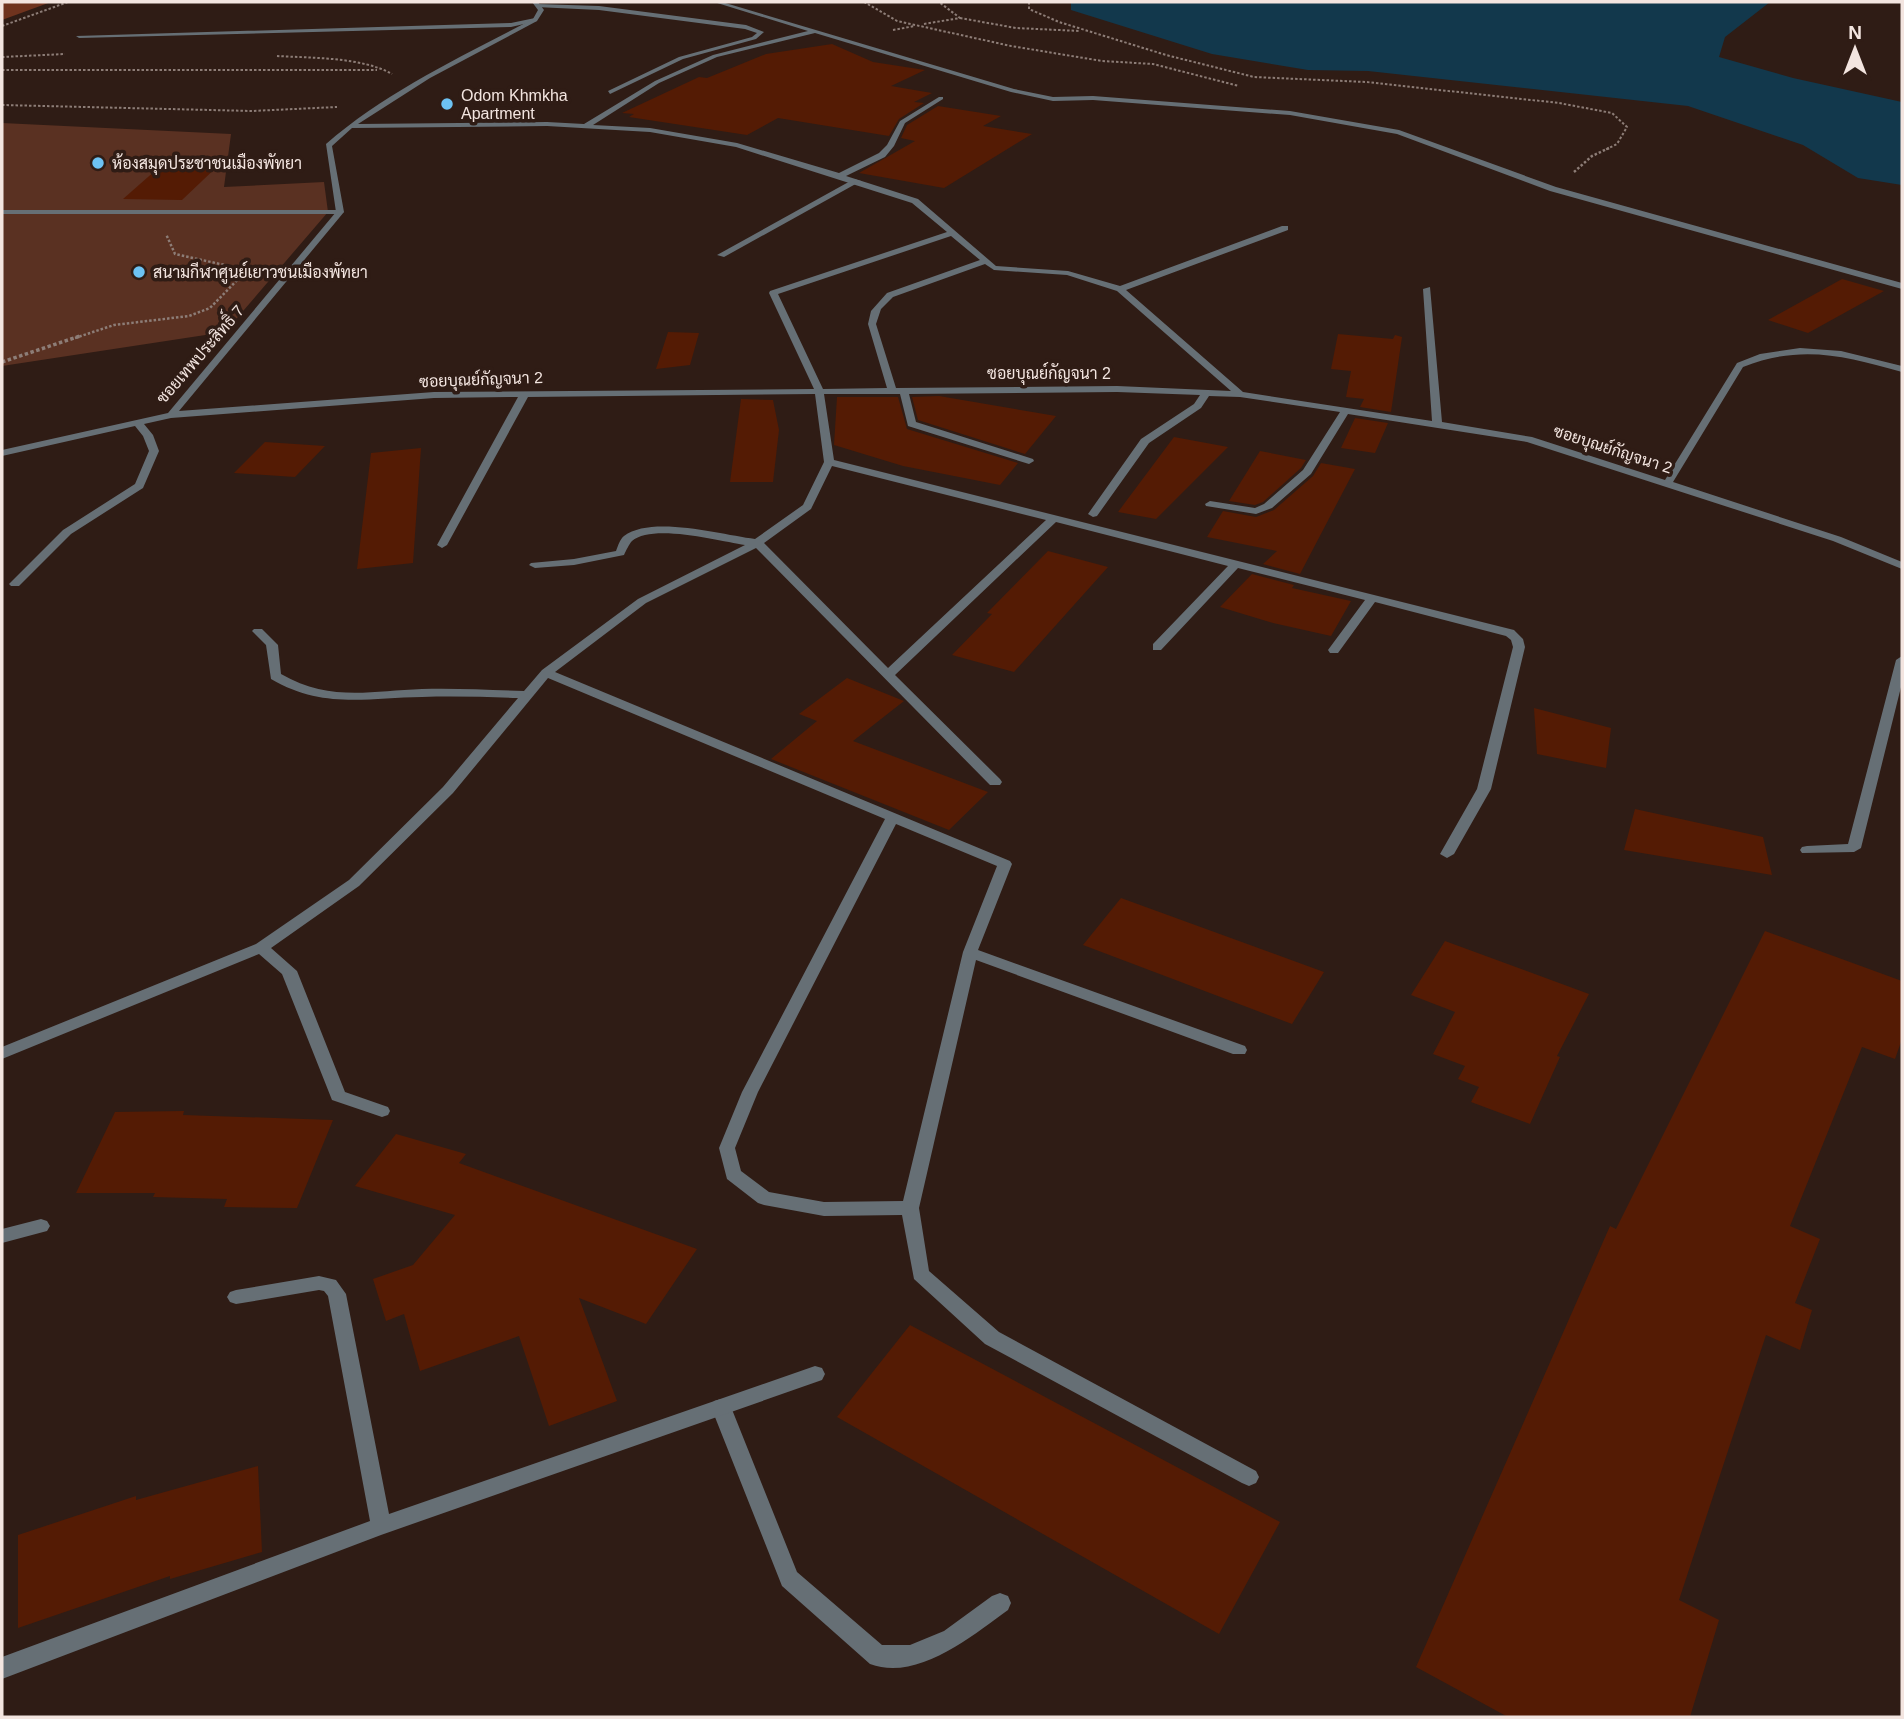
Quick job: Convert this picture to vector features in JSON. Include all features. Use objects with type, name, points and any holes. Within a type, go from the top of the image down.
[{"type":"street","points":[[717,2],[1013,91],[1053,99],[1093,98],[1290,113],[1399,132],[1553,189],[1902,286]]},
{"type":"street","points":[[2,212],[340,212],[328,145],[349,125],[535,20],[541,10],[536,4]]},
{"type":"street","points":[[536,4],[629,11],[746,27],[761,33],[754,38],[681,58],[610,92]]},
{"type":"street","points":[[79,36],[511,25],[535,20]]},
{"type":"street","points":[[586,126],[657,82],[715,56],[818,31]]},
{"type":"street","points":[[841,176],[882,155],[890,146],[902,122],[940,98]]},
{"type":"street","points":[[349,125],[586,126],[650,130],[737,145],[841,176],[915,201],[994,268],[1068,273],[1121,289],[1240,394]]},
{"type":"street","points":[[722,255],[857,181]]},
{"type":"street","name":"ซอยเทพประสิทธิ์ 7","points":[[2,453],[172,415],[340,212]]},
{"type":"street","points":[[1121,289],[1285,228]]},
{"type":"street","points":[[2,1053],[261,948],[354,883],[448,790],[547,673],[642,601],[757,543],[807,507],[829,462],[819,390],[774,293],[952,233]]},
{"type":"street","points":[[892,390],[872,324],[872,314],[878,305],[890,295],[986,261]]},
{"type":"street","points":[[1427,289],[1437,423]]},
{"type":"street","points":[[1667,484],[1740,365],[1760,355],[1793,350],[1824,350],[1856,355],[1902,369]]},
{"type":"street","name":"ซอยบุณย์กัญจนา 2","points":[[172,415],[434,395],[525,393],[1117,389],[1240,394],[1529,439],[1837,539],[1902,566]]},
{"type":"street","points":[[904,390],[911,424],[1030,461]]},
{"type":"street","points":[[1093,514],[1145,441],[1198,406],[1207,392]]},
{"type":"street","points":[[442,545],[525,393]]},
{"type":"street","points":[[1210,504],[1256,511],[1268,506],[1307,472],[1346,410]]},
{"type":"street","points":[[15,584],[67,532],[139,486],[154,451],[148,435],[138,423]]},
{"type":"street","points":[[829,462],[1510,633],[1517,639],[1519,647],[1484,789],[1447,854]]},
{"type":"street","points":[[887,676],[1054,518]]},
{"type":"street","points":[[535,565],[574,562],[620,552],[627,539],[647,530],[670,530],[757,543],[995,782]]},
{"type":"street","points":[[1157,647],[1236,564]]},
{"type":"street","points":[[1334,650],[1373,598]]},
{"type":"street","points":[[258,631],[269,638],[276,649],[275,676],[293,688],[333,698],[363,699],[398,693],[453,692],[528,695]]},
{"type":"street","points":[[1807,850],[1854,848],[1902,660]]},
{"type":"street","points":[[547,673],[1004,864],[970,952],[910,1208],[920,1274],[992,1338],[1249,1477]]},
{"type":"street","points":[[892,817],[750,1092],[727,1148],[733,1174],[764,1198],[824,1209],[910,1208]]},
{"type":"street","points":[[261,948],[289,971],[338,1096],[382,1111]]},
{"type":"street","points":[[970,952],[1240,1050]]},
{"type":"street","points":[[2,1236],[41,1226]]},
{"type":"street","points":[[236,1297],[319,1283],[330,1285],[337,1294],[381,1526]]},
{"type":"street","points":[[2,1668],[381,1526],[815,1374]]},
{"type":"street","points":[[721,1407],[789,1579],[878,1656],[911,1656],[952,1638],[1000,1603]]},
{"type":"path","points":[[2,26],[68,2]]},
{"type":"path","points":[[864,2],[897,20],[1011,46],[1102,61],[1153,64],[1235,83],[1242,89]]},
{"type":"path","points":[[939,2],[960,18]]},
{"type":"path","points":[[1029,2],[1029,9],[1059,22],[1254,77],[1366,82],[1559,103],[1612,113],[1627,127],[1612,150],[1592,156],[1553,189]]},
{"type":"path","points":[[846,39],[960,18],[1016,28],[1087,31]]},
{"type":"path","points":[[2,70],[385,70],[388,76]]},
{"type":"path","points":[[1235,83],[1254,77]]},
{"type":"path","points":[[2,105],[251,111],[347,106]]},
{"type":"path","points":[[2,362],[114,325],[189,316],[210,308],[247,270],[175,254],[158,214]]},
{"type":"shaded area","points":[[2,2],[51,2],[2,20]]},
{"type":"shaded area","name":"สนามกีฬาศูนย์เยาวชนเมืองพัทยา","points":[[2,123],[231,134],[224,187],[324,182],[328,212],[225,332],[2,366]]},
{"type":"water","points":[[1071,2],[1770,2],[1725,37],[1719,57],[1793,78],[1902,102],[1902,185],[1858,178],[1803,145],[1688,106],[1368,71],[1308,70],[1212,54],[1071,10]]},
{"type":"building","points":[[832,44],[873,62],[925,70],[891,86],[932,93],[914,102],[924,103],[899,119],[889,136],[778,118],[747,135],[629,117],[634,114],[622,113],[699,77],[707,78],[766,54]]},
{"type":"building","points":[[938,106],[1001,116],[983,126],[1032,134],[944,188],[859,173],[915,141],[901,138],[907,125]]},
{"type":"building","points":[[165,162],[221,163],[182,200],[123,199]]},
{"type":"building","points":[[1842,279],[1884,291],[1808,333],[1768,320]]},
{"type":"building","points":[[668,332],[699,333],[690,365],[656,369]]},
{"type":"building","points":[[1338,334],[1393,339],[1395,335],[1402,337],[1391,412],[1360,407],[1364,399],[1346,397],[1351,371],[1331,369]]},
{"type":"building","points":[[939,396],[1056,416],[1025,454],[918,420],[912,397]]},
{"type":"building","points":[[837,397],[898,397],[907,429],[1018,463],[1000,485],[903,466],[834,445]]},
{"type":"building","points":[[741,399],[773,400],[779,430],[773,482],[730,482]]},
{"type":"building","points":[[1355,418],[1388,423],[1375,453],[1341,448]]},
{"type":"building","points":[[1174,437],[1228,447],[1156,519],[1118,512]]},
{"type":"building","points":[[265,442],[325,446],[295,477],[234,473]]},
{"type":"building","points":[[421,448],[413,563],[357,569],[371,453]]},
{"type":"building","points":[[1260,451],[1306,460],[1301,468],[1263,502],[1255,505],[1229,501]]},
{"type":"building","points":[[1321,463],[1355,469],[1300,574],[1263,564],[1277,551],[1207,537],[1223,511],[1256,517],[1274,510],[1313,476]]},
{"type":"building","points":[[1048,551],[1108,567],[1014,672],[952,655],[992,614],[987,613]]},
{"type":"building","points":[[1252,574],[1294,585],[1292,588],[1351,601],[1331,636],[1220,607]]},
{"type":"building","points":[[847,678],[904,701],[853,741],[988,792],[949,830],[771,759],[817,721],[799,714]]},
{"type":"building","points":[[1534,708],[1611,728],[1606,768],[1537,754]]},
{"type":"building","points":[[1635,809],[1763,837],[1772,875],[1624,850]]},
{"type":"building","points":[[1121,898],[1324,972],[1292,1024],[1083,945]]},
{"type":"building","points":[[1765,931],[1902,981],[1902,1039],[1895,1059],[1862,1047],[1790,1226],[1820,1239],[1795,1303],[1812,1310],[1800,1350],[1766,1335],[1679,1600],[1719,1620],[1690,1717],[1508,1717],[1416,1667],[1610,1226],[1616,1229]]},
{"type":"building","points":[[1445,941],[1589,994],[1557,1056],[1560,1057],[1530,1124],[1471,1102],[1479,1087],[1458,1079],[1465,1066],[1433,1054],[1455,1012],[1411,995]]},
{"type":"building","points":[[184,1111],[183,1115],[333,1120],[297,1208],[224,1207],[227,1199],[153,1197],[155,1193],[76,1193],[115,1112]]},
{"type":"building","points":[[396,1134],[466,1154],[459,1163],[697,1249],[646,1324],[579,1298],[617,1401],[549,1426],[519,1336],[420,1371],[404,1314],[386,1321],[373,1279],[413,1265],[455,1215],[355,1186]]},
{"type":"building","points":[[910,1325],[1280,1522],[1219,1634],[837,1417]]},
{"type":"building","points":[[258,1466],[262,1552],[170,1579],[170,1576],[18,1628],[18,1535],[136,1496],[136,1500]]},
{"type":"place","name":"Odom Khmkha Apartment","points":[[447,104]]},
{"type":"place","name":"ห้องสมุดประชาชนเมืองพัทยา","points":[[98,163]]},
{"type":"place","name":"สนามกีฬาศูนย์เยาวชนเมืองพัทยา","points":[[139,272]]}]
